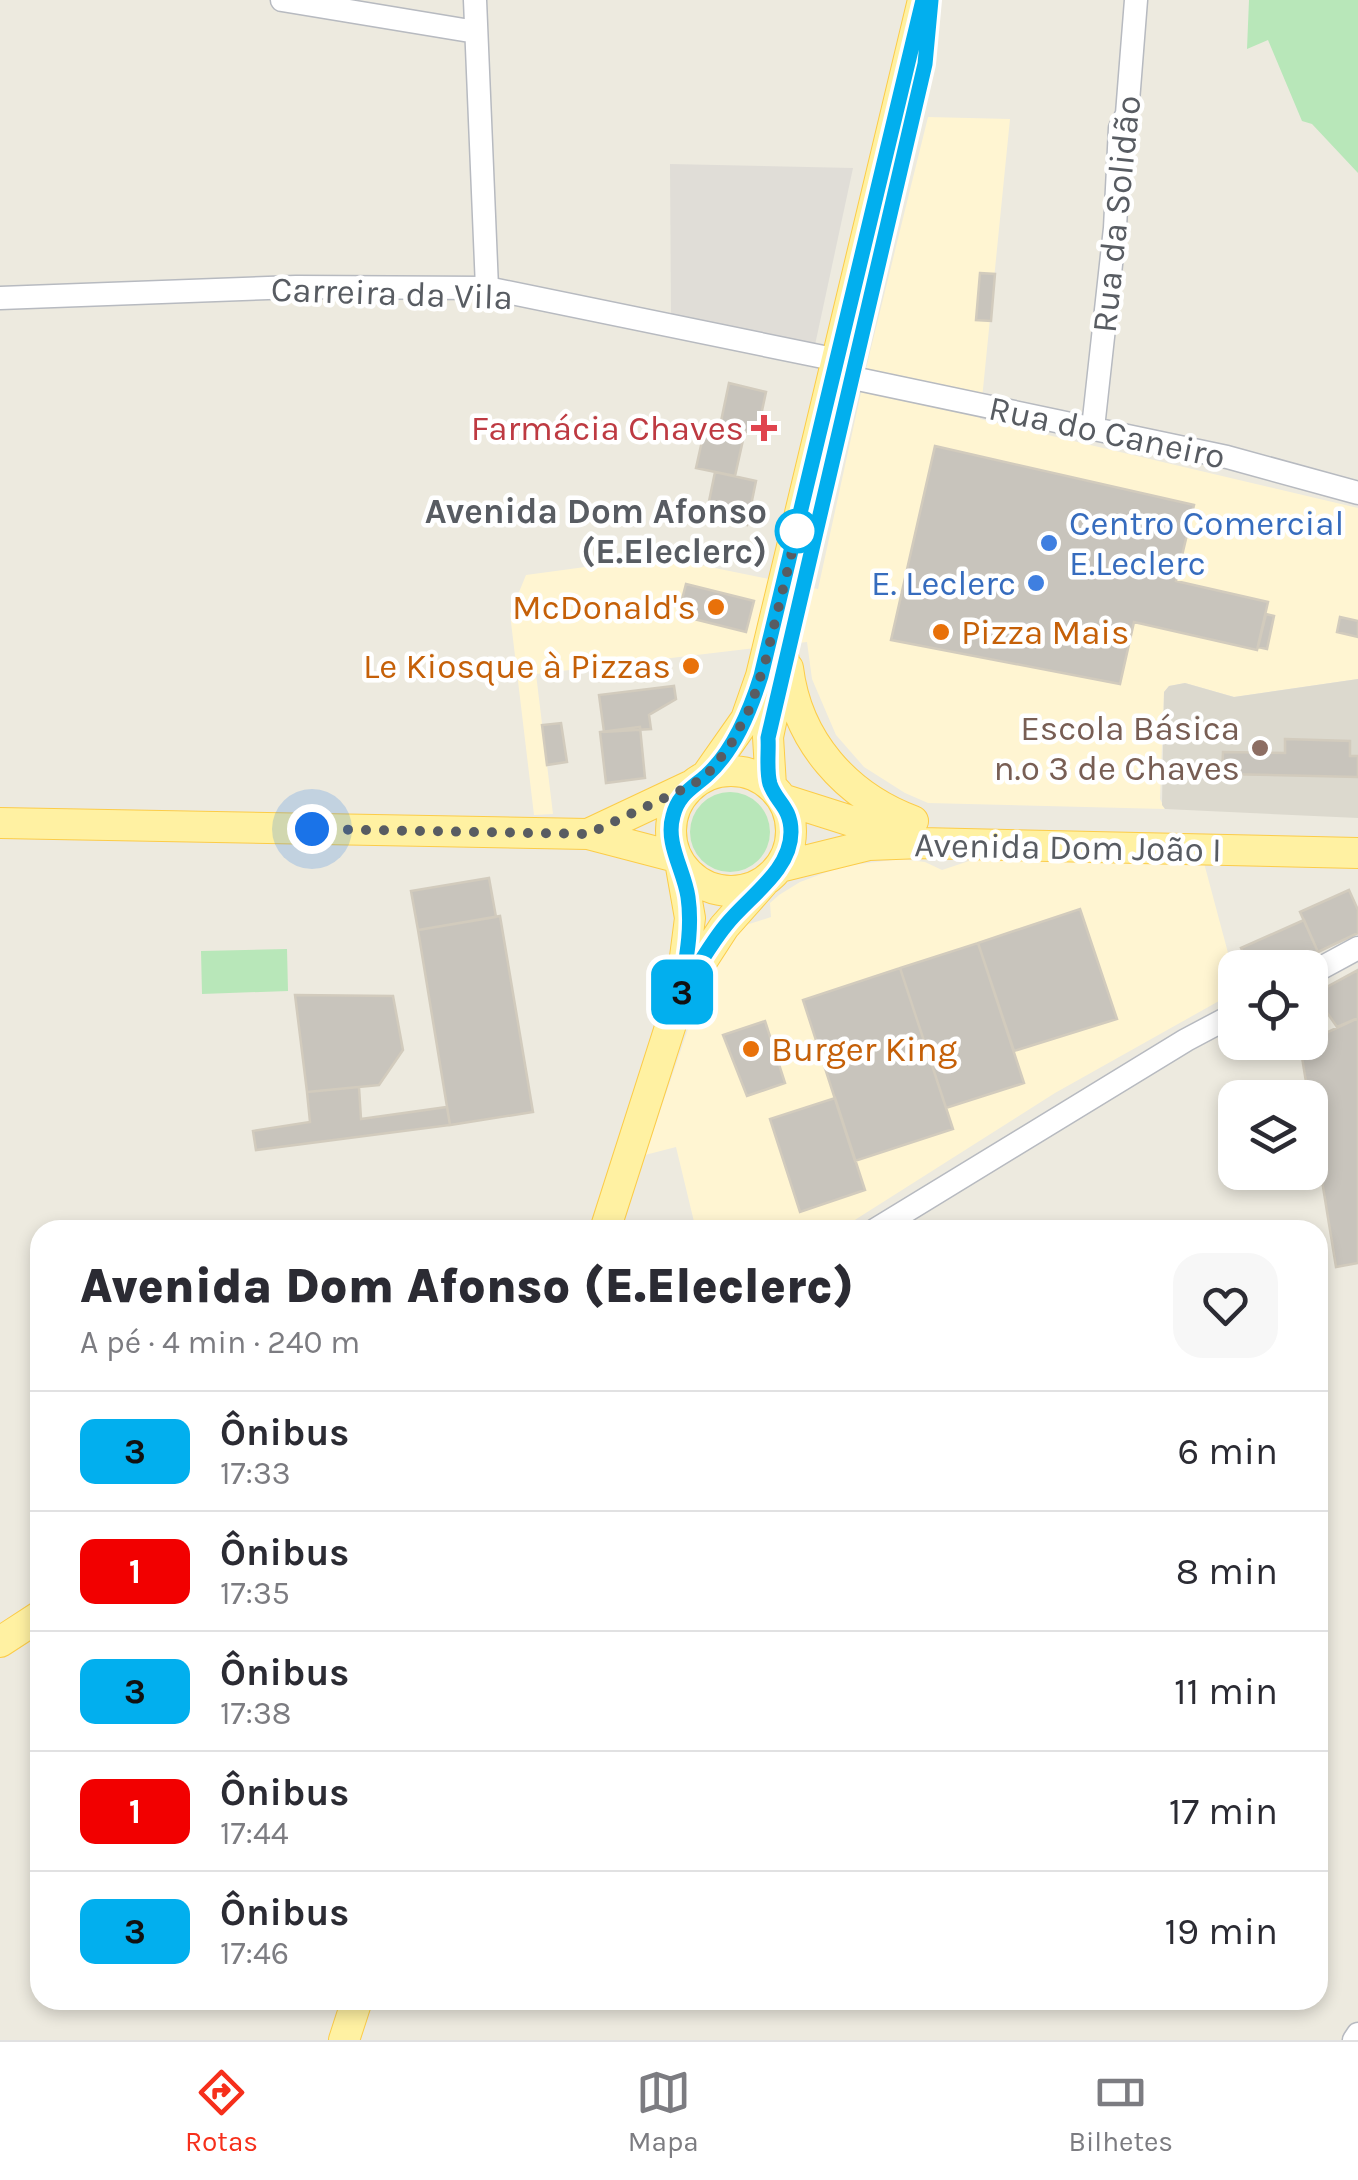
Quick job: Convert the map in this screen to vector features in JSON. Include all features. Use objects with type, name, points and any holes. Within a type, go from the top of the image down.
[{"type":"main road","points":[[680,996],[724,927],[772,875],[788,851],[789,815],[776,792],[768,738],[842,370],[923,0]]},
{"type":"main road","points":[[607,1220],[680,996],[690,918],[670,838],[671,819],[678,801],[738,732],[756,691],[925,64],[932,0]]},
{"type":"main road","points":[[786,650],[793,702],[821,754],[859,792],[894,814],[922,825]]},
{"type":"main road","points":[[588,834],[698,781],[740,772],[776,792]]},
{"type":"main road","name":"Avenida Dom João I","points":[[776,792],[866,826],[1358,835]]},
{"type":"main road","points":[[0,824],[588,834],[678,862],[694,880],[710,888],[746,890],[772,875]]},
{"type":"main road","name":"Avenida Dom João I","points":[[772,875],[869,845],[922,843],[1358,853]]},
{"type":"main road","points":[[0,1642],[30,1622]]},
{"type":"main road","points":[[344,2040],[354,2010]]},
{"type":"street","points":[[282,0],[476,32]]},
{"type":"street","points":[[475,0],[487,288]]},
{"type":"street","name":"Rua da Solidão","points":[[1093,428],[1115,228],[1120,128],[1127,114],[1136,0]]},
{"type":"street","name":"Carreira da Vila","points":[[0,298],[296,288],[487,288],[842,370]]},
{"type":"street","name":"Rua do Caneiro","points":[[842,370],[1227,456],[1358,493]]},
{"type":"street","points":[[1328,964],[1358,948]]},
{"type":"street","points":[[891,1220],[1218,1023]]},
{"type":"street","points":[[1354,2040],[1358,2034]]},
{"type":"shaded area","points":[[928,117],[1010,119],[980,419],[1358,508],[1358,679],[1234,697],[1185,683],[1169,686],[1164,692],[1160,799],[1165,809],[928,803],[905,793],[864,767],[836,735],[812,679],[807,642],[536,674],[553,814],[534,815],[510,614],[526,575],[696,552],[700,565],[818,589],[869,356]]},
{"type":"shaded area","points":[[670,164],[853,168],[815,345],[671,314]]},
{"type":"shaded area","name":"Escola Básica n.º 3 de Chaves","points":[[1358,679],[1358,818],[1165,809],[1162,805],[1164,692],[1169,686],[1185,683],[1234,697]]},
{"type":"shaded area","points":[[901,859],[925,862],[942,870],[975,859],[1204,863],[1227,950],[1218,950],[1218,1002],[1055,1093],[855,1220],[694,1220],[676,1147],[645,1155],[699,997],[726,949],[746,925],[771,917],[770,903],[800,882],[843,866]]},
{"type":"green space","points":[[1249,0],[1358,0],[1358,173],[1312,124],[1302,121],[1268,40],[1247,49]]},
{"type":"green space","points":[[730,792],[745,795],[758,804],[767,817],[767,847],[758,860],[745,869],[730,872],[715,869],[702,860],[693,847],[690,832],[693,817],[702,804],[715,795]]},
{"type":"green space","points":[[287,949],[288,991],[202,994],[201,951]]},
{"type":"building","points":[[980,273],[995,274],[991,321],[976,320]]},
{"type":"building","points":[[729,383],[766,392],[757,434],[720,426]]},
{"type":"building","points":[[706,423],[745,431],[735,476],[696,468]]},
{"type":"building","name":"Centro Comercial E.Leclerc","points":[[935,446],[1194,505],[1176,581],[1268,602],[1257,650],[1134,622],[1120,684],[891,640]]},
{"type":"building","points":[[715,472],[756,481],[747,525],[706,516]]},
{"type":"building","name":"McDonald's","points":[[686,584],[754,601],[746,632],[678,615]]},
{"type":"building","points":[[1266,614],[1274,616],[1267,649],[1258,647]]},
{"type":"building","points":[[1340,617],[1358,621],[1358,637],[1337,632]]},
{"type":"building","points":[[674,686],[676,699],[649,715],[651,729],[604,732],[599,695]]},
{"type":"building","points":[[561,723],[567,762],[547,765],[542,725]]},
{"type":"building","points":[[640,727],[645,778],[606,783],[600,732]]},
{"type":"building","points":[[1285,739],[1350,741],[1350,756],[1358,756],[1358,777],[1222,774],[1223,752],[1285,753]]},
{"type":"building","points":[[489,878],[496,917],[418,930],[411,891]]},
{"type":"building","points":[[1349,890],[1358,910],[1358,933],[1317,950],[1300,912]]},
{"type":"building","points":[[1080,909],[1117,1019],[1014,1051],[978,943]]},
{"type":"building","points":[[500,916],[533,1112],[450,1125],[418,930]]},
{"type":"building","points":[[1304,920],[1317,950],[1242,950]]},
{"type":"building","points":[[978,943],[1024,1083],[946,1108],[900,968]]},
{"type":"building","points":[[900,968],[953,1129],[855,1161],[803,1000]]},
{"type":"building","points":[[1358,970],[1358,1018],[1337,1027],[1328,1014],[1328,986]]},
{"type":"building","points":[[295,995],[393,996],[403,1050],[379,1085],[307,1092]]},
{"type":"building","points":[[1358,1018],[1358,1263],[1336,1267],[1324,1190],[1328,1190],[1328,1080],[1306,1080],[1302,1060],[1328,1060],[1328,1032]]},
{"type":"building","name":"Burger King","points":[[765,1021],[785,1083],[747,1096],[723,1035]]},
{"type":"building","points":[[359,1087],[361,1119],[447,1107],[450,1125],[256,1150],[253,1131],[310,1122],[307,1092]]},
{"type":"building","points":[[835,1098],[865,1190],[800,1212],[770,1119]]},
{"type":"bus line","name":"3","points":[[923,0],[761,676],[751,706],[730,746],[706,776],[690,786],[671,819],[670,838],[681,867],[690,918],[680,996],[724,927],[780,867],[788,851],[789,815],[770,786],[768,738],[925,64],[931,0]]},
{"type":"place","name":"Farmácia Chaves","points":[[764,428]]},
{"type":"place","name":"Avenida Dom Afonso (E.Eleclerc)","points":[[797,531]]},
{"type":"place","name":"Centro Comercial E.Leclerc","points":[[1049,543]]},
{"type":"place","name":"E. Leclerc","points":[[1036,583]]},
{"type":"place","name":"McDonald's","points":[[716,607]]},
{"type":"place","name":"Pizza Mais","points":[[941,632]]},
{"type":"place","name":"Le Kiosque à Pizzas","points":[[691,666]]},
{"type":"place","name":"Escola Básica n.º 3 de Chaves","points":[[1260,748]]},
{"type":"place","name":"Burger King","points":[[751,1049]]},
{"type":"route","points":[[312,829],[588,834],[690,786],[706,776],[746,719],[766,659],[798,527],[797,531]]}]
